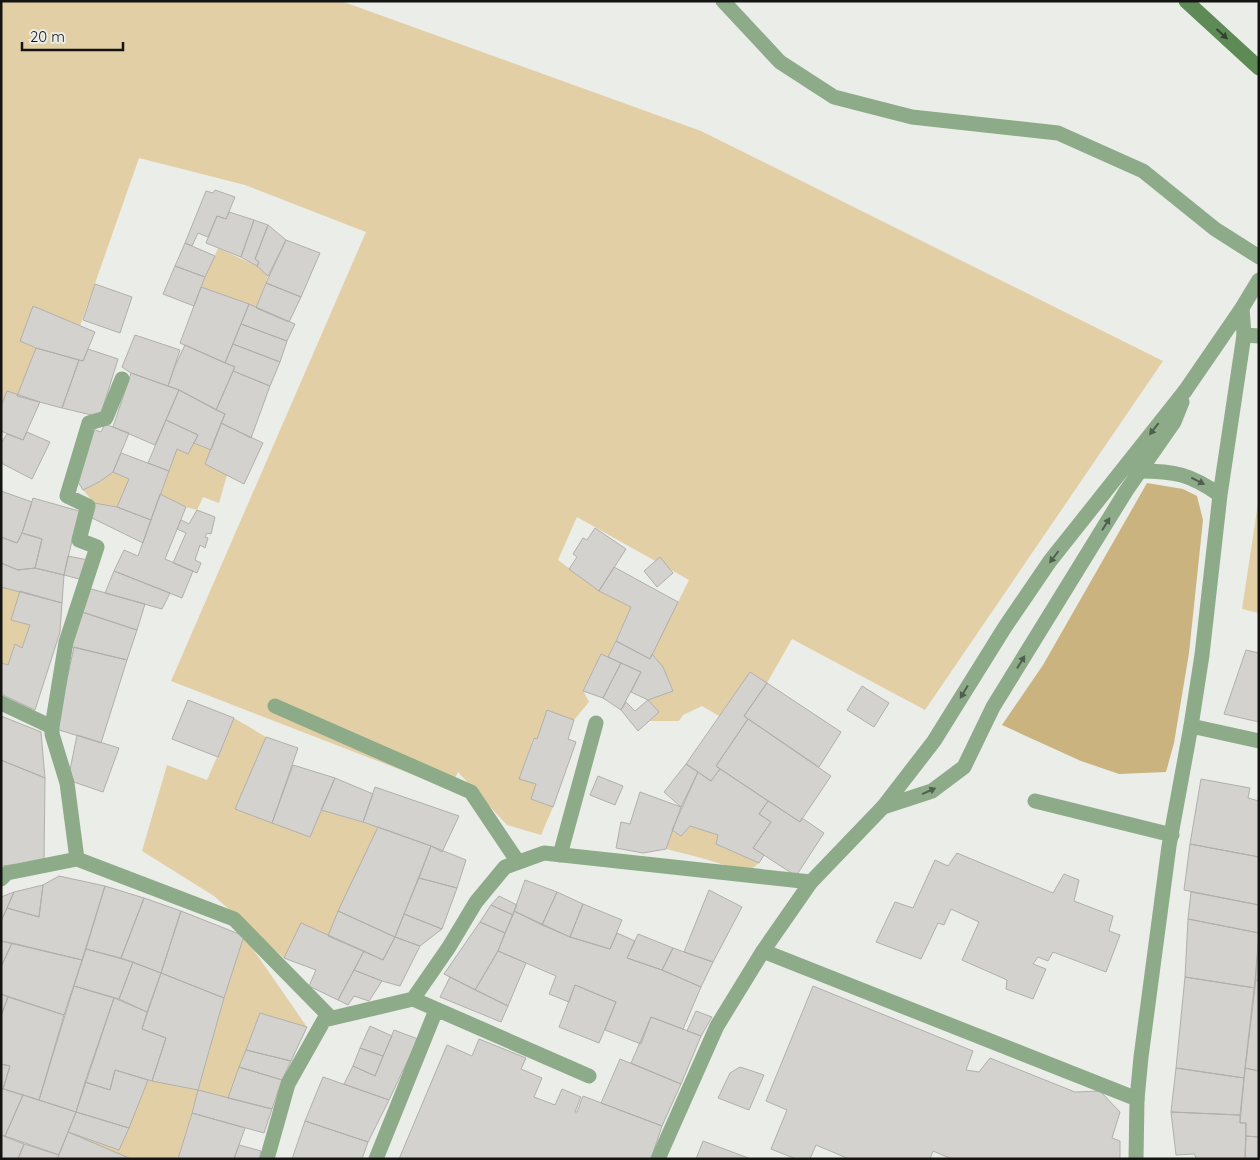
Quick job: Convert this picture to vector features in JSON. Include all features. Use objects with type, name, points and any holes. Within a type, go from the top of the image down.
[{"type":"main road","points":[[1186,1],[1259,68]]},
{"type":"street","points":[[723,1],[780,62],[834,96],[912,117],[1058,133],[1143,170],[1215,229],[1259,257]]},
{"type":"street","points":[[658,1159],[716,1026],[763,951],[811,882],[883,807],[934,740],[1005,627],[1050,561],[1185,391],[1259,280]]},
{"type":"street","points":[[1136,1159],[1137,1099],[1141,1057],[1172,835],[1192,726],[1220,495],[1251,335],[1242,308]]},
{"type":"street","points":[[77,859],[67,782],[52,734],[52,727],[66,642],[97,547],[79,540],[88,506],[67,496],[89,423],[106,418],[122,379]]},
{"type":"street","points":[[883,807],[932,791],[964,767],[993,707],[1139,472],[1174,422],[1185,391]]},
{"type":"street","points":[[1139,472],[1163,471],[1185,475],[1203,483],[1220,495]]},
{"type":"street","points":[[1,703],[52,727]]},
{"type":"street","points":[[275,706],[471,792],[518,862]]},
{"type":"street","points":[[560,855],[596,723]]},
{"type":"street","points":[[1192,726],[1259,741]]},
{"type":"street","points":[[1035,801],[1172,835]]},
{"type":"street","points":[[413,1000],[449,947],[476,902],[505,867],[544,853],[811,882]]},
{"type":"street","points":[[1,879],[6,873],[77,859],[234,919],[331,1018]]},
{"type":"street","points":[[763,951],[1137,1099]]},
{"type":"street","points":[[267,1159],[288,1084],[324,1020],[331,1018],[413,1000],[589,1076]]},
{"type":"street","points":[[376,1159],[436,1010]]},
{"type":"shaded area","points":[[1,1],[341,1],[701,131],[1163,361],[925,710],[792,639],[767,683],[750,672],[719,716],[702,706],[683,715],[679,721],[649,721],[659,712],[648,700],[673,690],[663,667],[652,654],[689,580],[577,517],[558,560],[599,591],[631,607],[608,657],[601,654],[583,690],[589,702],[574,720],[547,710],[537,739],[533,738],[520,778],[536,784],[531,799],[553,807],[541,835],[507,825],[458,772],[450,789],[171,681],[366,232],[245,185],[139,158],[80,326],[33,306],[20,341],[36,348],[17,396],[1,404]]},
{"type":"shaded area","points":[[218,248],[257,266],[268,276],[256,308],[201,287]]},
{"type":"shaded area","points":[[194,443],[211,450],[227,475],[219,503],[203,497],[197,510],[186,507],[160,494],[177,449],[188,453]]},
{"type":"shaded area","points":[[113,472],[129,479],[117,507],[94,503],[83,490]]},
{"type":"shaded area","points":[[1147,483],[1183,489],[1197,496],[1203,520],[1189,653],[1174,743],[1166,772],[1119,774],[1081,761],[1002,725],[1043,665]]},
{"type":"shaded area","points":[[1259,497],[1259,613],[1242,609]]},
{"type":"shaded area","points":[[1,587],[20,591],[11,620],[30,625],[22,648],[15,644],[8,665],[1,663]]},
{"type":"shaded area","points":[[234,718],[266,737],[235,809],[310,837],[321,810],[378,827],[328,936],[301,923],[284,958],[214,896],[142,851],[167,765],[207,780]]},
{"type":"shaded area","points":[[690,826],[718,835],[716,844],[759,863],[748,872],[666,849],[672,830],[681,836]]},
{"type":"shaded area","points":[[244,936],[307,1027],[260,1014],[228,1098],[198,1091],[178,1159],[128,1159],[68,1132],[119,1150],[148,1080],[198,1090]]},
{"type":"building","points":[[215,190],[235,197],[226,219],[217,216],[208,237],[198,233],[192,246],[185,243],[206,191],[213,193]]},
{"type":"building","points":[[229,212],[254,220],[241,257],[206,243],[217,216],[226,219]]},
{"type":"building","points":[[254,220],[268,225],[255,259],[259,262],[257,266],[241,257]]},
{"type":"building","points":[[268,225],[286,240],[268,276],[257,266],[259,262],[255,259]]},
{"type":"building","points":[[286,240],[320,253],[301,297],[266,283]]},
{"type":"building","points":[[185,243],[215,256],[205,277],[175,266]]},
{"type":"building","points":[[175,266],[205,277],[194,306],[163,294]]},
{"type":"building","points":[[266,283],[301,297],[289,322],[256,308]]},
{"type":"building","points":[[95,284],[132,297],[120,333],[83,320]]},
{"type":"building","points":[[201,287],[249,304],[225,363],[180,343]]},
{"type":"building","points":[[249,304],[295,324],[287,341],[241,324]]},
{"type":"building","points":[[33,306],[95,332],[83,361],[36,348],[20,341]]},
{"type":"building","points":[[241,324],[287,341],[280,362],[233,344]]},
{"type":"building","points":[[135,335],[180,350],[168,386],[131,373],[122,367]]},
{"type":"building","points":[[233,344],[280,362],[270,386],[233,371],[235,367],[225,363]]},
{"type":"building","points":[[185,345],[235,367],[216,410],[168,386]]},
{"type":"building","points":[[36,348],[79,360],[62,408],[17,396]]},
{"type":"building","points":[[88,349],[118,359],[100,417],[62,408],[79,360],[83,361]]},
{"type":"building","points":[[233,371],[270,386],[251,438],[221,423],[225,414],[216,410]]},
{"type":"building","points":[[131,373],[179,390],[155,445],[113,427]]},
{"type":"building","points":[[179,390],[225,414],[211,450],[194,443],[198,435],[166,420]]},
{"type":"building","points":[[7,391],[40,402],[23,440],[1,431],[1,406]]},
{"type":"building","points":[[166,420],[198,435],[188,454],[177,449],[169,471],[148,463]]},
{"type":"building","points":[[221,423],[263,443],[244,484],[205,464]]},
{"type":"building","points":[[105,424],[129,433],[113,472],[83,490],[77,480],[93,429],[101,432]]},
{"type":"building","points":[[27,432],[50,442],[32,479],[1,463],[1,443],[7,434],[23,440]]},
{"type":"building","points":[[121,453],[169,471],[151,520],[117,507],[129,479],[113,472]]},
{"type":"building","points":[[1,491],[32,502],[17,543],[1,537]]},
{"type":"building","points":[[160,494],[186,507],[165,559],[193,571],[182,598],[114,571],[124,550],[138,556]]},
{"type":"building","points":[[33,498],[79,511],[64,575],[35,568],[42,539],[22,533]]},
{"type":"building","points":[[94,503],[117,507],[151,520],[143,543],[90,517]]},
{"type":"building","points":[[197,510],[215,517],[211,534],[207,533],[205,537],[208,538],[205,548],[200,545],[195,560],[201,563],[197,573],[173,563],[186,533],[177,529],[181,520],[189,524]]},
{"type":"building","points":[[595,528],[626,549],[599,591],[569,569],[577,557],[573,554],[583,538],[587,540]]},
{"type":"building","points":[[22,533],[42,539],[35,568],[18,570],[1,563],[1,537],[17,543]]},
{"type":"building","points":[[68,556],[88,560],[83,580],[64,575]]},
{"type":"building","points":[[660,557],[673,573],[657,587],[644,571]]},
{"type":"building","points":[[1,563],[18,570],[35,568],[64,575],[62,603],[1,587]]},
{"type":"building","points":[[614,567],[678,602],[650,659],[616,641],[631,607],[599,591]]},
{"type":"building","points":[[114,571],[170,593],[162,609],[105,593]]},
{"type":"building","points":[[88,588],[145,604],[137,630],[79,611]]},
{"type":"building","points":[[20,591],[62,603],[60,632],[35,710],[1,694],[1,663],[8,665],[15,644],[22,648],[30,625],[11,620]]},
{"type":"building","points":[[79,611],[137,630],[127,660],[68,646]]},
{"type":"building","points":[[616,641],[650,659],[652,654],[663,667],[673,691],[648,700],[631,692],[641,672],[608,657]]},
{"type":"building","points":[[74,647],[127,660],[101,743],[56,729]]},
{"type":"building","points":[[1246,650],[1259,653],[1259,722],[1224,714]]},
{"type":"building","points":[[601,654],[621,663],[603,698],[583,691]]},
{"type":"building","points":[[621,663],[641,672],[621,710],[603,698]]},
{"type":"building","points":[[750,672],[767,683],[744,716],[748,719],[716,766],[720,769],[711,781],[686,764]]},
{"type":"building","points":[[767,683],[841,732],[819,767],[744,716]]},
{"type":"building","points":[[862,686],[889,703],[874,727],[847,710]]},
{"type":"building","points":[[188,700],[234,718],[218,757],[172,739]]},
{"type":"building","points":[[648,700],[659,712],[638,731],[621,710],[626,702],[635,711]]},
{"type":"building","points":[[547,710],[574,720],[568,739],[576,742],[553,807],[531,799],[536,784],[519,779],[534,738],[537,739]]},
{"type":"building","points":[[1,716],[41,732],[45,778],[1,760]]},
{"type":"building","points":[[748,719],[831,776],[800,822],[716,766]]},
{"type":"building","points":[[77,735],[119,748],[103,792],[68,780]]},
{"type":"building","points":[[266,737],[298,748],[272,823],[235,809]]},
{"type":"building","points":[[1,760],[45,778],[44,862],[1,866]]},
{"type":"building","points":[[686,764],[698,772],[681,807],[664,792]]},
{"type":"building","points":[[293,765],[335,778],[310,837],[272,823]]},
{"type":"building","points":[[720,769],[768,801],[759,814],[771,822],[753,848],[764,855],[759,863],[716,844],[718,835],[690,826],[681,836],[672,830],[698,772],[711,781]]},
{"type":"building","points":[[598,776],[623,786],[615,805],[590,795]]},
{"type":"building","points":[[335,778],[373,794],[363,822],[321,810]]},
{"type":"building","points":[[1201,779],[1250,788],[1248,798],[1259,801],[1259,857],[1190,844]]},
{"type":"building","points":[[375,787],[459,816],[442,852],[431,846],[363,822]]},
{"type":"building","points":[[640,792],[681,807],[666,849],[643,853],[616,848],[621,822],[630,824]]},
{"type":"building","points":[[768,801],[800,822],[802,818],[824,833],[796,876],[753,848],[771,822],[759,814]]},
{"type":"building","points":[[378,827],[431,846],[395,937],[338,911]]},
{"type":"building","points":[[1190,844],[1259,857],[1259,905],[1184,890]]},
{"type":"building","points":[[431,846],[466,860],[457,888],[419,878]]},
{"type":"building","points":[[957,853],[1053,893],[1064,874],[1079,880],[1074,901],[1113,916],[1109,931],[1120,935],[1106,972],[1053,952],[1048,961],[1038,957],[1033,964],[1046,969],[1033,999],[1006,989],[1007,980],[962,960],[979,922],[951,909],[944,925],[938,923],[921,959],[876,942],[895,902],[913,908],[935,860],[948,866]]},
{"type":"building","points":[[59,876],[105,886],[82,960],[1,941],[1,921],[7,908],[39,917],[43,885]]},
{"type":"building","points":[[419,878],[457,888],[442,929],[404,914]]},
{"type":"building","points":[[525,880],[557,892],[542,925],[514,911]]},
{"type":"building","points":[[43,885],[39,917],[7,908],[14,892]]},
{"type":"building","points":[[105,886],[144,898],[121,958],[86,949]]},
{"type":"building","points":[[709,890],[742,907],[713,962],[684,952]]},
{"type":"building","points":[[14,892],[7,908],[1,921],[1,897]]},
{"type":"building","points":[[557,892],[583,904],[570,937],[542,925]]},
{"type":"building","points":[[1191,892],[1259,905],[1259,933],[1188,919]]},
{"type":"building","points":[[499,896],[517,905],[513,915],[491,905]]},
{"type":"building","points":[[144,898],[181,911],[161,973],[121,958]]},
{"type":"building","points":[[583,904],[622,920],[610,949],[570,937]]},
{"type":"building","points":[[491,905],[513,915],[505,933],[480,922]]},
{"type":"building","points":[[181,911],[244,936],[224,998],[161,973]]},
{"type":"building","points":[[338,911],[395,937],[383,960],[328,936]]},
{"type":"building","points":[[514,911],[570,937],[610,949],[617,933],[635,941],[627,958],[662,970],[701,987],[683,1029],[651,1017],[641,1044],[605,1030],[616,1002],[575,985],[569,1002],[549,994],[556,976],[498,951]]},
{"type":"building","points":[[404,914],[442,929],[420,946],[395,937]]},
{"type":"building","points":[[1188,919],[1259,933],[1255,988],[1185,977]]},
{"type":"building","points":[[480,922],[505,933],[498,951],[475,990],[444,974]]},
{"type":"building","points":[[301,923],[364,951],[338,1000],[309,986],[316,970],[284,958]]},
{"type":"building","points":[[638,934],[673,948],[662,970],[627,958]]},
{"type":"building","points":[[1259,936],[1259,981],[1255,980]]},
{"type":"building","points":[[395,937],[420,946],[400,986],[354,970],[364,951],[383,960]]},
{"type":"building","points":[[1,941],[12,943],[1,967]]},
{"type":"building","points":[[12,943],[82,960],[64,1015],[1,994],[1,967]]},
{"type":"building","points":[[673,948],[713,962],[701,987],[662,970]]},
{"type":"building","points":[[86,949],[133,962],[119,999],[74,986]]},
{"type":"building","points":[[498,951],[526,963],[508,1006],[475,990]]},
{"type":"building","points":[[133,962],[161,973],[147,1012],[119,999]]},
{"type":"building","points":[[354,970],[382,981],[369,1001],[354,996],[348,1005],[338,1000]]},
{"type":"building","points":[[161,973],[224,998],[198,1090],[152,1081],[166,1038],[142,1029]]},
{"type":"building","points":[[450,977],[508,1006],[501,1022],[440,997]]},
{"type":"building","points":[[1185,977],[1255,988],[1244,1078],[1176,1068]]},
{"type":"building","points":[[1255,980],[1259,981],[1259,1071],[1245,1068]]},
{"type":"building","points":[[575,985],[616,1002],[599,1043],[559,1027]]},
{"type":"building","points":[[74,986],[114,998],[76,1112],[39,1100]]},
{"type":"building","points":[[813,986],[973,1051],[966,1070],[979,1072],[990,1058],[1075,1092],[1100,1091],[1120,1112],[1112,1138],[1120,1141],[1120,1159],[952,1159],[933,1151],[930,1159],[849,1159],[816,1145],[810,1159],[796,1159],[771,1149],[787,1110],[766,1101]]},
{"type":"building","points":[[1,994],[8,997],[1,1016]]},
{"type":"building","points":[[8,997],[64,1015],[39,1100],[3,1089],[10,1066],[1,1064],[1,1016]]},
{"type":"building","points":[[114,998],[147,1012],[142,1029],[166,1038],[152,1081],[115,1070],[110,1090],[85,1082]]},
{"type":"building","points":[[696,1011],[712,1017],[701,1036],[687,1031]]},
{"type":"building","points":[[260,1013],[307,1027],[291,1061],[246,1050]]},
{"type":"building","points":[[651,1017],[701,1036],[681,1084],[631,1063]]},
{"type":"building","points":[[370,1026],[392,1036],[383,1056],[360,1048]]},
{"type":"building","points":[[394,1030],[418,1039],[389,1100],[344,1084],[353,1066],[375,1076]]},
{"type":"building","points":[[479,1039],[526,1058],[521,1069],[542,1078],[534,1097],[555,1105],[562,1089],[581,1097],[575,1112],[577,1112],[583,1096],[662,1126],[651,1159],[399,1159],[447,1045],[472,1056]]},
{"type":"building","points":[[360,1048],[383,1056],[375,1076],[353,1066]]},
{"type":"building","points":[[246,1050],[291,1061],[282,1080],[239,1067]]},
{"type":"building","points":[[620,1059],[681,1084],[662,1126],[601,1103]]},
{"type":"building","points":[[1,1064],[10,1066],[3,1089],[1,1088]]},
{"type":"building","points":[[239,1067],[282,1080],[272,1109],[228,1098]]},
{"type":"building","points":[[740,1067],[764,1075],[749,1110],[718,1098],[730,1073]]},
{"type":"building","points":[[1176,1068],[1244,1078],[1240,1115],[1171,1112]]},
{"type":"building","points":[[1245,1068],[1259,1071],[1259,1137],[1246,1136],[1246,1123],[1240,1123]]},
{"type":"building","points":[[115,1070],[148,1080],[129,1128],[76,1112],[85,1082],[110,1090]]},
{"type":"building","points":[[323,1077],[389,1100],[368,1142],[305,1121]]},
{"type":"building","points":[[1,1088],[23,1095],[5,1136],[1,1135]]},
{"type":"building","points":[[198,1090],[272,1109],[264,1133],[192,1113]]},
{"type":"building","points":[[23,1095],[76,1112],[59,1155],[5,1136]]},
{"type":"building","points":[[76,1112],[129,1128],[119,1150],[68,1132]]},
{"type":"building","points":[[1171,1112],[1240,1115],[1240,1123],[1246,1123],[1245,1159],[1197,1159],[1194,1154],[1176,1155]]},
{"type":"building","points":[[192,1113],[245,1128],[234,1159],[178,1159]]},
{"type":"building","points":[[305,1121],[368,1142],[362,1159],[292,1159]]},
{"type":"building","points":[[68,1132],[129,1158],[57,1159]]},
{"type":"building","points":[[1,1135],[24,1144],[18,1159],[1,1159]]},
{"type":"building","points":[[1246,1136],[1259,1137],[1259,1159],[1245,1159]]},
{"type":"building","points":[[703,1141],[751,1159],[696,1159]]},
{"type":"building","points":[[24,1144],[59,1155],[57,1159],[18,1159]]},
{"type":"building","points":[[239,1145],[261,1151],[259,1159],[234,1159]]}]
